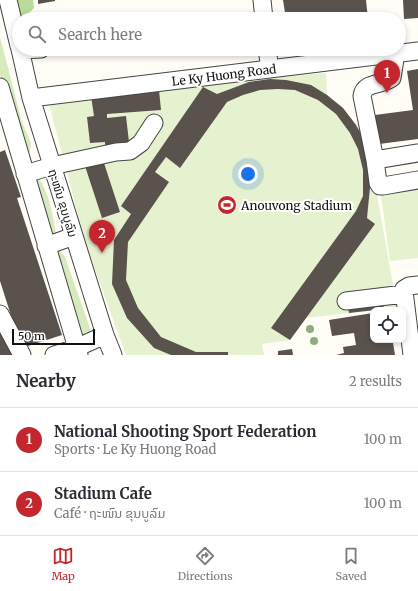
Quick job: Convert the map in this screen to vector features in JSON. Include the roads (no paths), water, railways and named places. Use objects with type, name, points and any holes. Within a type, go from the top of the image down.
[{"type":"street","name":"ຖະໜົນ ຂຸນບູລົມ","points":[[8,0],[12,16]]},
{"type":"street","points":[[262,0],[263,12]]},
{"type":"street","name":"Le Ky Huong Road","points":[[406,53],[418,51]]},
{"type":"street","name":"ຖະໜົນ ຂຸນບູລົມ","points":[[22,56],[31,98],[113,355]]},
{"type":"street","points":[[268,56],[270,69]]},
{"type":"street","name":"Le Ky Huong Road","points":[[31,98],[379,56]]},
{"type":"street","points":[[396,56],[392,78],[388,82],[367,86],[363,90],[362,96],[375,160],[378,183],[380,186],[383,186],[418,180]]},
{"type":"street","points":[[0,87],[78,351]]},
{"type":"street","points":[[25,174],[52,166],[116,152],[130,151],[142,143],[154,123]]},
{"type":"street","points":[[375,160],[418,154]]},
{"type":"street","points":[[46,246],[74,236]]},
{"type":"street","points":[[346,301],[409,289],[412,355]]},
{"type":"street","points":[[0,314],[22,355]]},
{"type":"street","points":[[54,355],[78,351],[106,335]]},
{"type":"place","name":"National Shooting Sport Federation","points":[[387,93]]},
{"type":"place","name":"Anouvong Stadium","points":[[227,205]]},
{"type":"place","name":"Stadium Cafe","points":[[102,253]]}]
